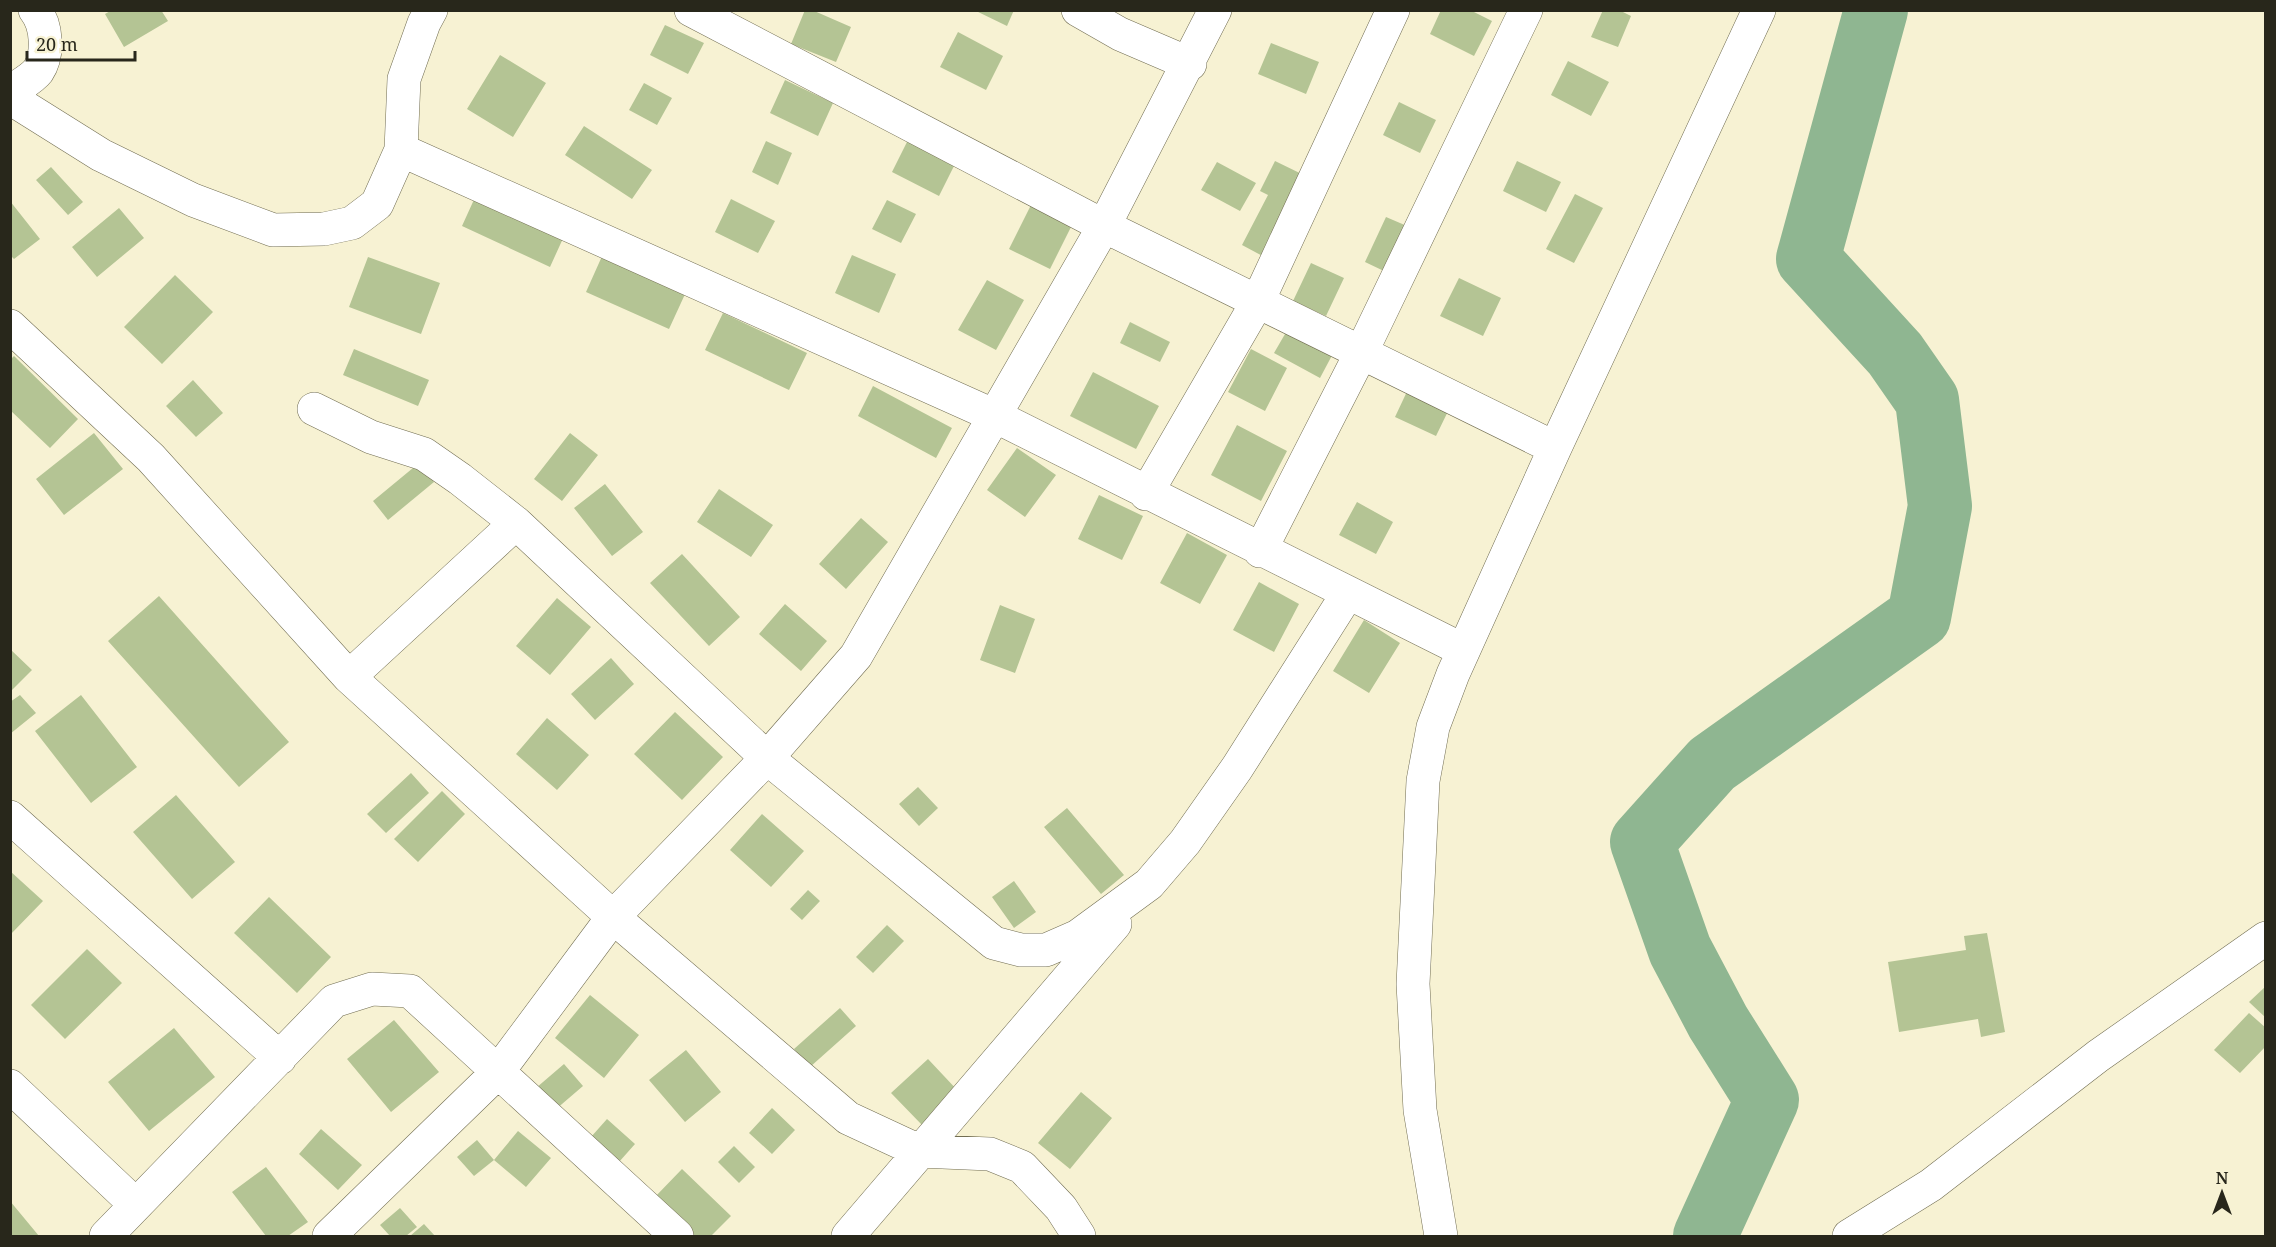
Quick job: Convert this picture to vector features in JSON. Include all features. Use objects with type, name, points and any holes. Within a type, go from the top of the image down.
[{"type":"street","points":[[10,92],[38,70],[46,43],[39,16],[35,10]]},
{"type":"street","points":[[10,98],[101,155],[193,200],[273,230],[324,229],[352,223],[377,204],[401,150],[404,79],[431,10]]},
{"type":"street","points":[[691,10],[1104,226],[1258,301],[1360,355],[1555,448]]},
{"type":"street","points":[[1078,10],[1120,34],[1190,64]]},
{"type":"street","points":[[329,1236],[497,1073],[614,917],[767,758],[856,656],[1104,226],[1190,64],[1215,10]]},
{"type":"street","points":[[1146,494],[1258,301],[1393,10]]},
{"type":"street","points":[[1260,551],[1360,355],[1526,10]]},
{"type":"street","points":[[1441,1236],[1420,1110],[1413,984],[1423,780],[1433,727],[1463,650],[1555,448],[1760,10]]},
{"type":"street","points":[[401,150],[995,416],[1146,494],[1463,650]]},
{"type":"street","points":[[10,326],[151,458],[349,677],[614,917],[848,1118],[919,1151],[990,1154],[1022,1167],[1061,1208],[1079,1236]]},
{"type":"street","points":[[314,409],[371,437],[424,454],[516,523],[767,758],[994,943],[1021,950],[1046,950],[1078,936],[1149,884]]},
{"type":"street","points":[[349,677],[516,523]]},
{"type":"street","points":[[848,1236],[1185,842],[1237,768],[1348,593]]},
{"type":"street","points":[[10,817],[280,1058]]},
{"type":"street","points":[[1849,1236],[1931,1185],[2098,1056],[2265,938]]},
{"type":"street","points":[[106,1236],[334,1001],[372,989],[410,991],[676,1236]]},
{"type":"street","points":[[10,1086],[136,1205]]},
{"type":"building","points":[[112,10],[161,10],[168,21],[124,47],[105,14]]},
{"type":"building","points":[[805,10],[812,10],[851,27],[836,62],[791,44]]},
{"type":"building","points":[[974,10],[1014,10],[1007,26]]},
{"type":"building","points":[[1441,10],[1470,10],[1492,21],[1474,56],[1430,34]]},
{"type":"building","points":[[1603,10],[1619,10],[1631,16],[1618,47],[1591,37]]},
{"type":"building","points":[[665,25],[704,43],[688,74],[650,55]]},
{"type":"building","points":[[958,32],[1003,56],[986,90],[940,67]]},
{"type":"building","points":[[1271,43],[1319,62],[1306,94],[1258,74]]},
{"type":"building","points":[[500,55],[546,83],[513,137],[467,109]]},
{"type":"building","points":[[1568,61],[1609,82],[1591,116],[1551,95]]},
{"type":"building","points":[[785,80],[833,103],[818,136],[770,113]]},
{"type":"building","points":[[644,83],[672,98],[657,125],[629,110]]},
{"type":"building","points":[[1399,102],[1436,120],[1420,153],[1383,135]]},
{"type":"building","points":[[584,126],[652,170],[632,199],[565,155]]},
{"type":"building","points":[[909,138],[956,162],[939,196],[892,172]]},
{"type":"building","points":[[766,141],[792,153],[778,185],[752,172]]},
{"type":"building","points":[[1275,161],[1312,179],[1270,260],[1242,245],[1268,195],[1260,191]]},
{"type":"building","points":[[1517,161],[1561,182],[1546,212],[1503,191]]},
{"type":"building","points":[[1217,162],[1256,183],[1240,211],[1201,190]]},
{"type":"building","points":[[51,167],[83,202],[68,215],[36,180]]},
{"type":"building","points":[[477,193],[565,234],[550,267],[462,226]]},
{"type":"building","points":[[1575,194],[1603,208],[1574,263],[1546,249]]},
{"type":"building","points":[[731,199],[775,221],[758,253],[715,232]]},
{"type":"building","points":[[887,200],[916,214],[901,243],[872,229]]},
{"type":"building","points":[[10,201],[40,239],[14,259],[10,255]]},
{"type":"building","points":[[1031,205],[1072,225],[1050,269],[1009,249]]},
{"type":"building","points":[[119,208],[144,238],[97,277],[72,247]]},
{"type":"building","points":[[1386,217],[1407,226],[1386,272],[1365,262]]},
{"type":"building","points":[[603,254],[686,292],[669,329],[586,292]]},
{"type":"building","points":[[852,255],[896,274],[879,313],[835,293]]},
{"type":"building","points":[[368,257],[440,283],[421,334],[349,307]]},
{"type":"building","points":[[1311,263],[1344,278],[1326,316],[1293,301]]},
{"type":"building","points":[[175,275],[213,312],[162,364],[124,327]]},
{"type":"building","points":[[1459,278],[1501,298],[1483,336],[1440,316]]},
{"type":"building","points":[[987,280],[1024,300],[996,350],[958,330]]},
{"type":"building","points":[[723,313],[807,353],[789,390],[705,350]]},
{"type":"building","points":[[1130,322],[1170,342],[1160,362],[1120,343]]},
{"type":"building","points":[[1292,322],[1337,346],[1320,378],[1274,353]]},
{"type":"building","points":[[354,349],[429,380],[418,406],[343,375]]},
{"type":"building","points":[[1251,349],[1287,368],[1265,411],[1228,392]]},
{"type":"building","points":[[14,356],[78,419],[50,448],[10,410],[10,360]]},
{"type":"building","points":[[1093,372],[1159,406],[1136,449],[1070,416]]},
{"type":"building","points":[[193,380],[223,413],[196,437],[166,406]]},
{"type":"building","points":[[1411,383],[1452,403],[1436,436],[1395,417]]},
{"type":"building","points":[[873,386],[952,428],[936,458],[858,416]]},
{"type":"building","points":[[1237,425],[1287,451],[1261,501],[1211,475]]},
{"type":"building","points":[[94,433],[123,469],[64,515],[36,479]]},
{"type":"building","points":[[570,433],[598,455],[562,501],[534,479]]},
{"type":"building","points":[[1017,448],[1056,475],[1025,517],[987,490]]},
{"type":"building","points":[[419,463],[434,482],[388,520],[373,501]]},
{"type":"building","points":[[605,484],[643,532],[612,556],[574,508]]},
{"type":"building","points":[[719,489],[773,525],[751,557],[697,522]]},
{"type":"building","points":[[1099,495],[1143,516],[1122,560],[1078,539]]},
{"type":"building","points":[[1357,502],[1393,522],[1376,554],[1339,535]]},
{"type":"building","points":[[861,518],[888,542],[846,589],[819,564]]},
{"type":"building","points":[[1187,533],[1227,555],[1200,604],[1160,583]]},
{"type":"building","points":[[682,554],[740,617],[709,646],[650,583]]},
{"type":"building","points":[[1259,582],[1299,604],[1274,652],[1233,630]]},
{"type":"building","points":[[159,596],[289,742],[239,787],[108,641]]},
{"type":"building","points":[[557,598],[591,627],[550,675],[516,646]]},
{"type":"building","points":[[785,604],[827,641],[801,671],[759,634]]},
{"type":"building","points":[[1000,605],[1035,619],[1015,673],[980,660]]},
{"type":"building","points":[[1364,620],[1400,643],[1369,693],[1333,671]]},
{"type":"building","points":[[10,649],[32,670],[10,692]]},
{"type":"building","points":[[611,658],[634,684],[595,720],[571,694]]},
{"type":"building","points":[[20,695],[36,713],[10,734],[10,702]]},
{"type":"building","points":[[81,695],[137,767],[91,803],[35,731]]},
{"type":"building","points":[[675,712],[723,757],[682,800],[634,754]]},
{"type":"building","points":[[547,718],[589,755],[557,790],[516,754]]},
{"type":"building","points":[[411,773],[429,793],[386,833],[367,814]]},
{"type":"building","points":[[918,787],[938,808],[919,826],[899,804]]},
{"type":"building","points":[[442,791],[465,814],[418,862],[394,839]]},
{"type":"building","points":[[176,795],[235,862],[192,899],[133,832]]},
{"type":"building","points":[[1067,808],[1124,875],[1101,894],[1044,827]]},
{"type":"building","points":[[762,814],[804,851],[771,887],[730,850]]},
{"type":"building","points":[[10,871],[43,901],[10,935]]},
{"type":"building","points":[[1014,881],[1036,912],[1014,928],[992,897]]},
{"type":"building","points":[[808,890],[820,901],[802,920],[790,909]]},
{"type":"building","points":[[269,897],[331,957],[297,993],[234,933]]},
{"type":"building","points":[[887,925],[904,941],[873,973],[856,957]]},
{"type":"building","points":[[1987,933],[2005,1032],[1981,1037],[1978,1019],[1899,1032],[1888,962],[1966,950],[1964,936]]},
{"type":"building","points":[[87,949],[122,983],[65,1039],[31,1005]]},
{"type":"building","points":[[2266,986],[2266,1018],[2249,1002]]},
{"type":"building","points":[[590,995],[639,1035],[604,1078],[555,1038]]},
{"type":"building","points":[[840,1008],[856,1026],[810,1067],[794,1049]]},
{"type":"building","points":[[2249,1013],[2266,1028],[2266,1046],[2240,1073],[2214,1050]]},
{"type":"building","points":[[394,1020],[439,1072],[391,1112],[347,1059]]},
{"type":"building","points":[[174,1028],[215,1077],[149,1131],[108,1082]]},
{"type":"building","points":[[686,1050],[721,1092],[685,1122],[649,1080]]},
{"type":"building","points":[[928,1059],[959,1092],[923,1126],[891,1093]]},
{"type":"building","points":[[564,1064],[583,1086],[555,1110],[536,1088]]},
{"type":"building","points":[[1081,1092],[1112,1118],[1070,1169],[1038,1143]]},
{"type":"building","points":[[772,1108],[795,1130],[772,1154],[749,1133]]},
{"type":"building","points":[[607,1119],[635,1144],[619,1162],[591,1137]]},
{"type":"building","points":[[321,1129],[362,1165],[338,1190],[299,1154]]},
{"type":"building","points":[[518,1131],[551,1158],[526,1187],[494,1160]]},
{"type":"building","points":[[477,1140],[494,1160],[474,1176],[457,1157]]},
{"type":"building","points":[[734,1146],[755,1167],[739,1183],[718,1162]]},
{"type":"building","points":[[266,1167],[308,1222],[288,1236],[266,1236],[232,1192]]},
{"type":"building","points":[[682,1169],[731,1216],[711,1236],[694,1236],[654,1198]]},
{"type":"building","points":[[10,1201],[39,1236],[10,1236]]},
{"type":"building","points":[[400,1208],[417,1227],[406,1236],[390,1236],[380,1225]]},
{"type":"building","points":[[424,1224],[435,1236],[410,1236]]},
{"type":"waterway","points":[[1705,1236],[1767,1100],[1718,1022],[1680,950],[1642,842],[1712,764],[1919,617],[1940,506],[1927,400],[1895,354],[1808,259],[1876,10]]}]
